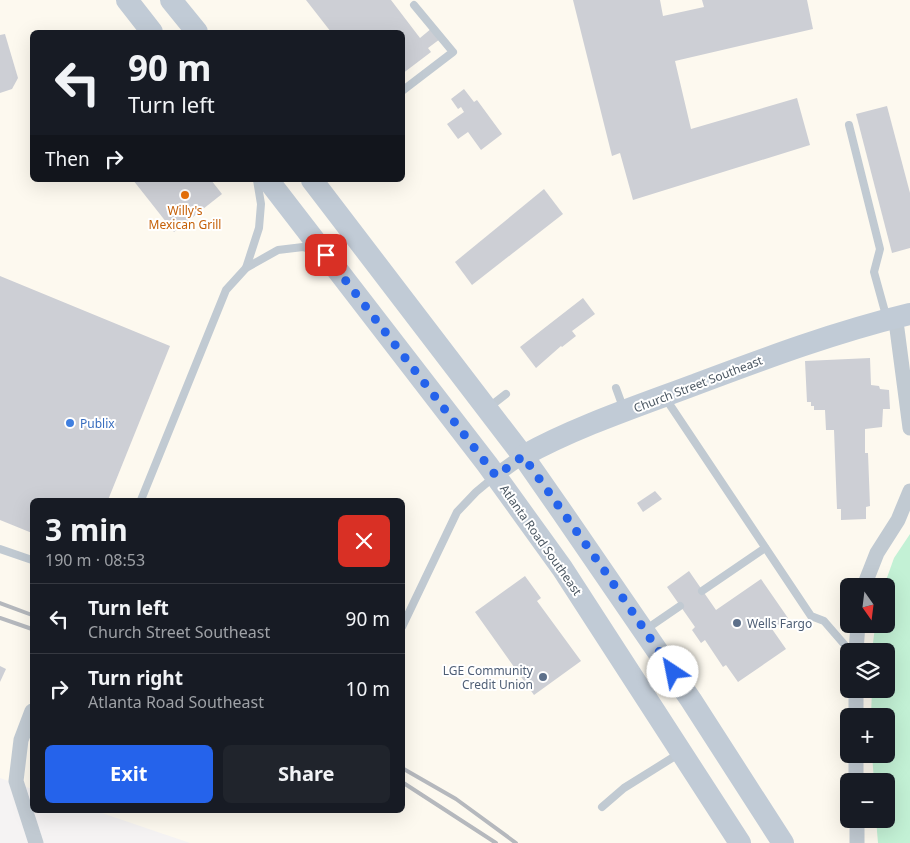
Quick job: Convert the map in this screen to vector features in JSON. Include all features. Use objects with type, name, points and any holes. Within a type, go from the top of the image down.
[{"type":"main road","points":[[127,0],[150,30]]},
{"type":"main road","points":[[171,0],[196,30]]},
{"type":"main road","points":[[186,0],[197,30]]},
{"type":"main road","name":"Atlanta Road Southeast","points":[[270,182],[496,476],[562,568],[740,843]]},
{"type":"main road","points":[[314,182],[523,456],[692,700],[783,843]]},
{"type":"main road","name":"Church Street Southeast","points":[[523,456],[547,442],[775,354],[834,334],[897,317]]},
{"type":"street","points":[[897,317],[898,329],[906,358],[910,428]]},
{"type":"street","name":"Church Street Southeast","points":[[496,476],[523,456]]},
{"type":"street","points":[[867,578],[877,554],[898,520],[910,491]]},
{"type":"street","points":[[30,716],[21,740],[16,781],[36,843]]},
{"type":"street","points":[[857,828],[857,843]]},
{"type":"lane","points":[[405,89],[453,52],[414,5]]},
{"type":"lane","points":[[849,125],[880,249],[874,272],[897,317]]},
{"type":"lane","points":[[246,268],[259,228],[261,204],[257,182]]},
{"type":"lane","points":[[142,498],[226,290],[246,268],[278,250],[303,247],[326,255]]},
{"type":"lane","points":[[616,388],[624,412]]},
{"type":"lane","points":[[487,409],[506,394]]},
{"type":"lane","points":[[664,396],[811,616],[824,621],[843,643]]},
{"type":"lane","points":[[405,621],[457,512],[476,492],[496,476]]},
{"type":"lane","points":[[702,591],[765,548]]},
{"type":"lane","points":[[0,549],[30,559]]},
{"type":"lane","points":[[644,630],[680,606]]},
{"type":"lane","points":[[602,807],[624,788],[682,752]]},
{"type":"shaded area","points":[[0,0],[910,0],[910,843],[190,843],[102,813],[405,813],[405,498],[30,498],[30,788],[0,778]]},
{"type":"green space","points":[[910,534],[910,843],[878,843],[877,828],[895,828],[895,773],[873,773],[873,763],[895,763],[895,708],[871,708],[872,698],[895,698],[895,643],[873,643],[874,633],[895,633],[895,578],[887,578],[894,558]]},
{"type":"building","points":[[306,0],[391,0],[420,38],[432,28],[440,39],[428,48],[431,52],[405,72],[405,30],[329,30]]},
{"type":"building","points":[[573,0],[660,0],[663,16],[704,7],[702,0],[807,0],[813,29],[675,61],[691,129],[797,98],[810,145],[633,200],[620,153],[612,156]]},
{"type":"building","points":[[5,34],[18,78],[12,89],[0,93],[0,35]]},
{"type":"building","points":[[464,89],[474,102],[477,100],[502,134],[481,150],[468,132],[458,139],[447,124],[464,112],[461,107],[458,109],[451,99]]},
{"type":"building","points":[[887,106],[910,193],[910,248],[892,253],[856,114]]},
{"type":"building","points":[[135,182],[213,182],[222,194],[174,232]]},
{"type":"building","points":[[544,189],[563,214],[472,285],[455,262]]},
{"type":"building","name":"Publix","points":[[0,276],[170,346],[109,498],[30,498],[30,532],[0,520]]},
{"type":"building","points":[[583,298],[595,314],[572,331],[576,336],[561,346],[536,368],[520,347]]},
{"type":"building","points":[[870,358],[871,385],[889,390],[890,409],[883,409],[882,427],[865,429],[865,453],[868,453],[870,506],[866,507],[866,519],[841,520],[841,509],[837,509],[834,430],[826,430],[825,410],[814,410],[811,402],[807,402],[805,361]]},
{"type":"building","points":[[655,491],[662,499],[643,512],[637,503]]},
{"type":"building","name":"Wells Fargo","points":[[689,571],[716,610],[761,579],[788,618],[772,629],[786,649],[738,682],[726,665],[723,667],[705,640],[701,643],[692,630],[695,627],[667,587]]},
{"type":"building","points":[[525,576],[541,598],[537,601],[581,661],[534,695],[475,612]]},
{"type":"building","points":[[0,666],[6,669],[0,682]]},
{"type":"railway","points":[[0,603],[30,614]]},
{"type":"railway","points":[[0,618],[30,628]]},
{"type":"railway","points":[[405,770],[456,799],[516,843]]},
{"type":"railway","points":[[405,784],[496,843]]},
{"type":"place","name":"Willy's Mexican Grill","points":[[185,195]]},
{"type":"place","name":"Publix","points":[[70,423]]},
{"type":"place","name":"Wells Fargo","points":[[737,623]]},
{"type":"place","name":"LGE Community Credit Union","points":[[543,677]]},
{"type":"route","points":[[326,255],[496,476],[523,456],[604,570],[673,672]]}]
